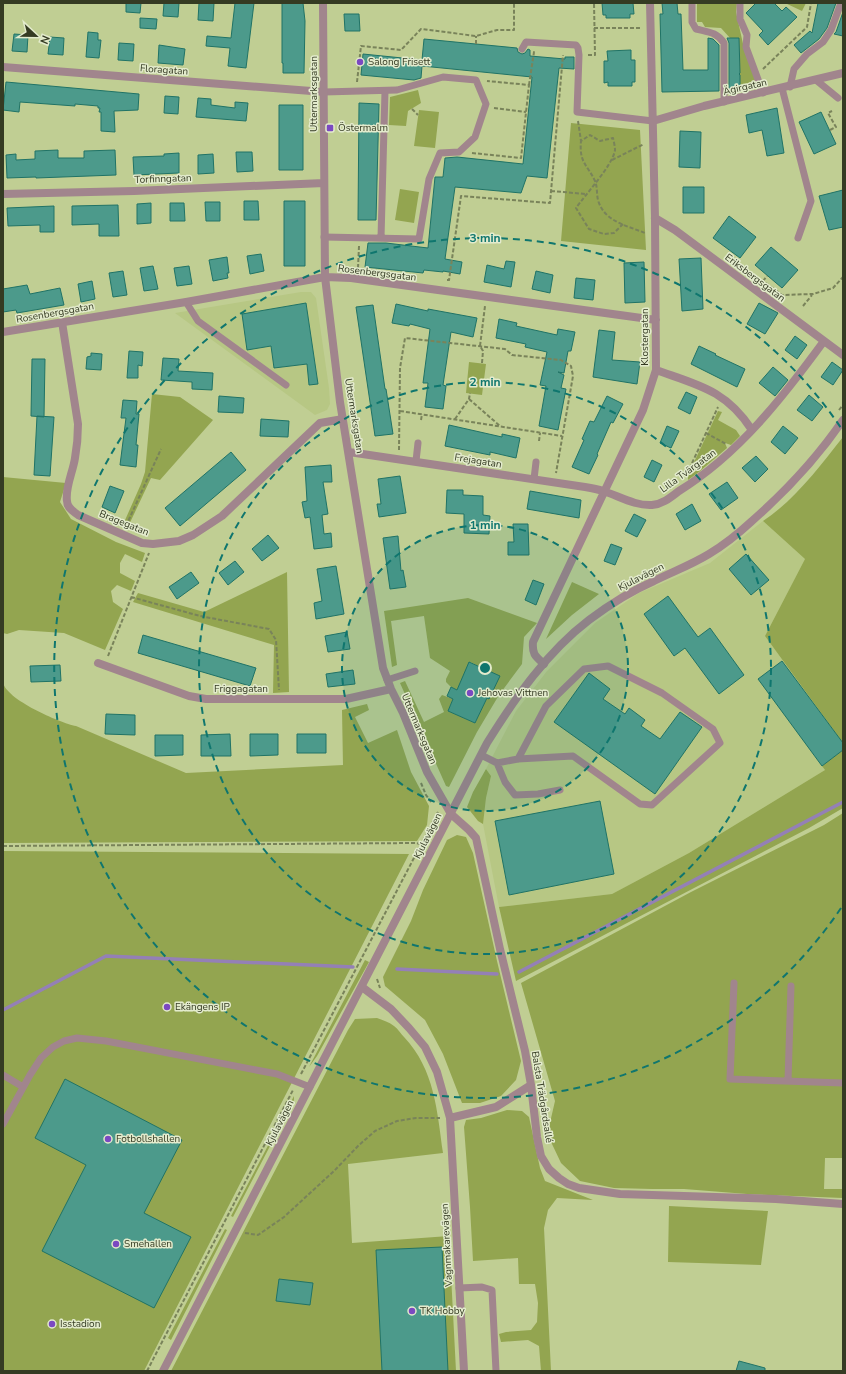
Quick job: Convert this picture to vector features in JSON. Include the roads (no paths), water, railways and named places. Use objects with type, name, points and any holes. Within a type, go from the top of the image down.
[{"type":"street","name":"Uttermarksgatan","points":[[323,3],[325,277],[343,419],[382,661],[387,680],[390,690],[403,713],[427,772],[451,814]]},
{"type":"street","name":"Klostergatan","points":[[544,664],[534,655],[532,650],[533,642],[643,410],[656,370],[655,218],[650,3]]},
{"type":"street","name":"Floragatan","points":[[3,67],[324,92]]},
{"type":"street","name":"Ägirgatan","points":[[653,121],[843,73]]},
{"type":"street","name":"Torfinngatan","points":[[3,194],[134,191],[324,183]]},
{"type":"street","name":"Eriksbergsgatan","points":[[655,218],[675,230],[843,355]]},
{"type":"street","name":"Rosenbergsgatan","points":[[3,332],[186,302],[325,277],[351,278],[486,298],[656,320]]},
{"type":"street","name":"Bragegatan","points":[[62,322],[78,424],[78,441],[67,492],[67,502],[70,510],[78,515],[142,543],[153,544],[179,541],[193,535],[222,516],[320,423],[343,419]]},
{"type":"street","name":"Lilla Tvärgatan","points":[[604,491],[614,496],[653,505],[661,503],[705,474],[732,451],[765,417],[791,386],[824,341]]},
{"type":"street","points":[[656,370],[695,384],[723,398],[740,414],[752,430]]},
{"type":"street","name":"Kjulavägen","points":[[163,1371],[481,755],[507,711],[560,645],[595,616],[620,599],[640,588],[682,569],[710,554],[740,532],[781,495],[807,467],[843,420]]},
{"type":"street","name":"Frejagatan","points":[[349,452],[554,482],[604,491]]},
{"type":"street","name":"Friggagatan","points":[[101,664],[197,698],[346,699],[390,690]]},
{"type":"street","name":"Balsta Trädgårdsallé","points":[[451,814],[469,830],[476,838],[478,844],[531,1085],[537,1137],[541,1156],[549,1169],[568,1184],[579,1188],[627,1194],[776,1199],[843,1204]]},
{"type":"street","name":"Vagnmakarevägen","points":[[362,987],[390,1009],[425,1047],[437,1072],[450,1118],[464,1371]]},
{"type":"street","points":[[450,1118],[496,1107],[531,1085]]},
{"type":"lane","points":[[692,3],[692,22],[696,29],[720,36],[724,43],[724,102]]},
{"type":"lane","points":[[740,3],[740,19],[747,35],[746,47],[756,76],[764,93]]},
{"type":"lane","points":[[798,238],[811,201],[786,88],[794,69],[807,54],[822,42],[831,30],[841,3]]},
{"type":"lane","points":[[522,49],[526,42],[576,45],[579,55],[577,112],[653,121]]},
{"type":"lane","points":[[324,92],[397,90],[442,77],[476,80],[486,104],[475,137],[459,152],[440,153],[429,179],[419,239],[324,237]]},
{"type":"lane","points":[[816,80],[838,98]]},
{"type":"lane","points":[[381,238],[385,90]]},
{"type":"lane","points":[[186,302],[198,321],[286,385]]},
{"type":"lane","points":[[416,462],[418,443]]},
{"type":"lane","points":[[534,479],[536,462]]},
{"type":"lane","points":[[481,755],[497,763],[518,759],[573,756],[640,804],[652,806],[720,743],[713,729],[662,693],[608,666],[584,668],[546,706],[518,759]]},
{"type":"lane","points":[[387,680],[415,671]]},
{"type":"lane","points":[[497,763],[505,782],[514,795],[538,794],[560,790]]},
{"type":"lane","points":[[734,983],[730,1079],[843,1083]]},
{"type":"lane","points":[[788,1081],[791,986]]},
{"type":"lane","points":[[3,1124],[41,1058],[53,1047],[64,1041],[77,1038],[106,1041],[277,1074],[310,1087]]},
{"type":"lane","points":[[3,1074],[23,1087]]},
{"type":"lane","points":[[459,1288],[482,1287],[492,1290],[496,1371]]},
{"type":"waterway","points":[[519,972],[843,802]]},
{"type":"waterway","points":[[3,1010],[106,956],[353,967]]},
{"type":"waterway","points":[[397,969],[497,974]]},
{"type":"place","name":"Salong Frisett","points":[[360,62]]},
{"type":"place","name":"Östermalm","points":[[330,128]]},
{"type":"place","name":"Jehovas Vittnen","points":[[470,693]]},
{"type":"place","name":"Ekängens IP","points":[[167,1007]]},
{"type":"place","name":"Fotbollshallen","points":[[108,1139]]},
{"type":"place","name":"Smehallen","points":[[116,1244]]},
{"type":"place","name":"TK Hobby","points":[[412,1311]]},
{"type":"place","name":"Isstadion","points":[[52,1324]]}]
